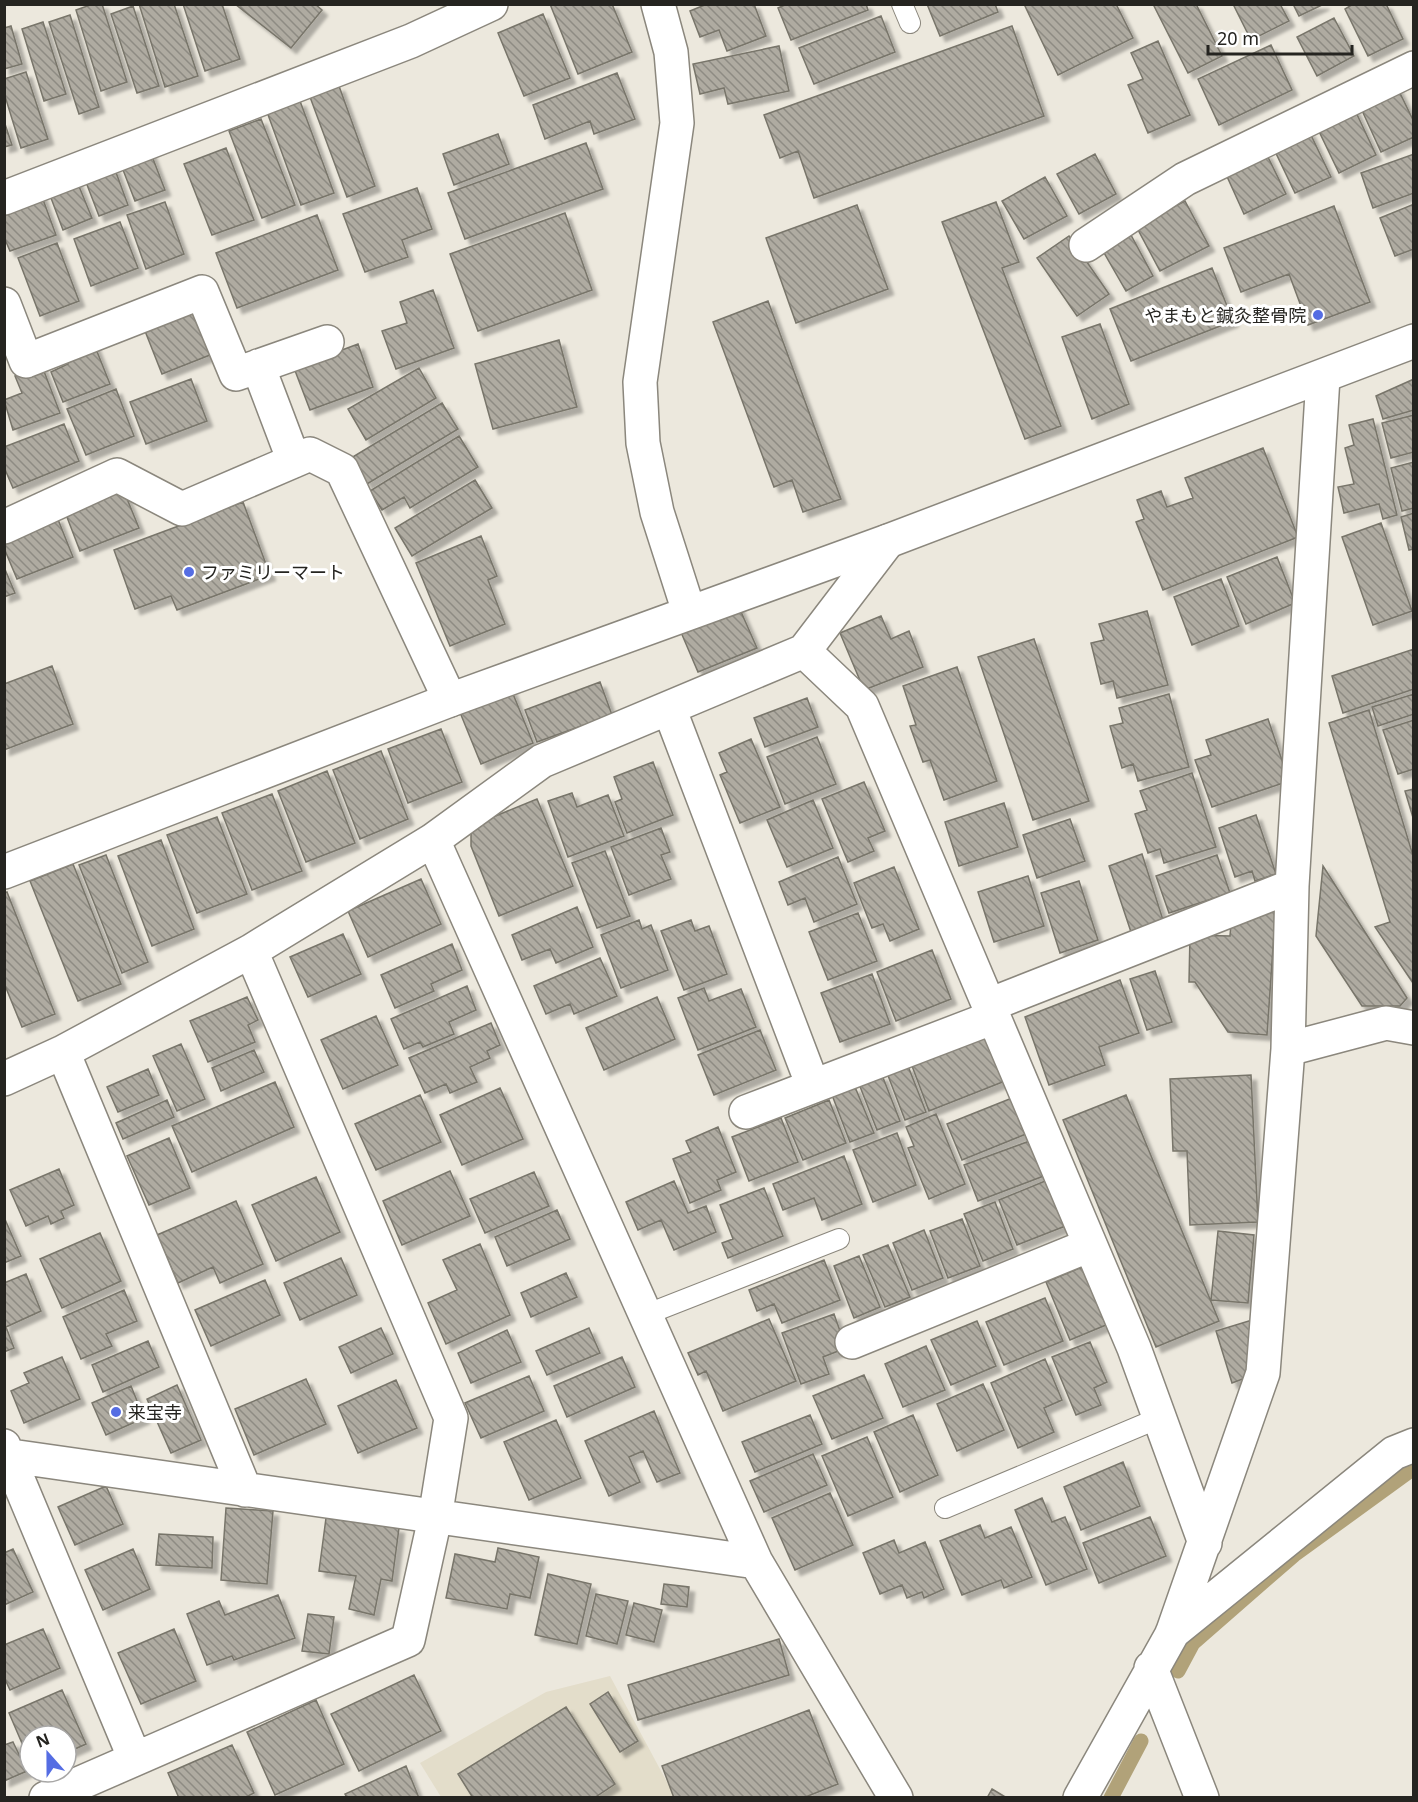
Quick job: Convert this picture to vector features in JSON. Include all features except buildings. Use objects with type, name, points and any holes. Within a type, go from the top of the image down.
[{"type":"street","points":[[4,198],[400,45],[491,4]]},
{"type":"street","points":[[658,4],[671,52],[677,123],[641,371],[642,443],[657,512],[689,612]]},
{"type":"street","points":[[1086,245],[1185,179],[1413,68]]},
{"type":"street","points":[[4,304],[26,361],[202,292],[237,374],[327,342]]},
{"type":"street","points":[[4,872],[450,700],[888,541],[1413,341]]},
{"type":"street","points":[[258,366],[294,462]]},
{"type":"street","points":[[1080,1797],[1172,1634],[1263,1373],[1288,1049],[1292,886],[1323,377]]},
{"type":"street","points":[[4,527],[117,475],[182,509],[310,454],[342,470],[450,700]]},
{"type":"street","points":[[4,1079],[63,1052],[250,951],[433,840],[542,761],[804,651],[888,541]]},
{"type":"street","points":[[804,651],[862,706],[1134,1348],[1205,1543]]},
{"type":"street","points":[[669,708],[813,1086]]},
{"type":"street","points":[[433,840],[756,1562],[896,1797]]},
{"type":"street","points":[[746,1112],[1292,886]]},
{"type":"street","points":[[45,1797],[408,1640],[435,1518],[451,1418],[250,951]]},
{"type":"street","points":[[1288,1049],[1386,1023],[1413,1028]]},
{"type":"street","points":[[63,1052],[245,1490]]},
{"type":"street","points":[[852,1342],[1090,1245]]},
{"type":"street","points":[[1172,1634],[1394,1453],[1413,1445]]},
{"type":"street","points":[[6,1452],[435,1518],[756,1562]]},
{"type":"street","points":[[6,1452],[135,1759]]},
{"type":"street","points":[[1152,1668],[1202,1797]]},
{"type":"lane","points":[[902,4],[910,23]]},
{"type":"lane","points":[[645,1315],[839,1239]]},
{"type":"lane","points":[[945,1508],[1159,1418]]},
{"type":"shaded area","points":[[610,1676],[675,1797],[441,1797],[420,1763],[546,1692]]},
{"type":"waterway","points":[[1178,1671],[1193,1643],[1294,1555],[1414,1468]]},
{"type":"waterway","points":[[1111,1798],[1141,1741]]},
{"type":"place","name":"やまもと鍼灸整骨院","points":[[1318,315]]},
{"type":"place","name":"ファミリーマート","points":[[189,572]]},
{"type":"place","name":"来宝寺","points":[[116,1412]]}]
